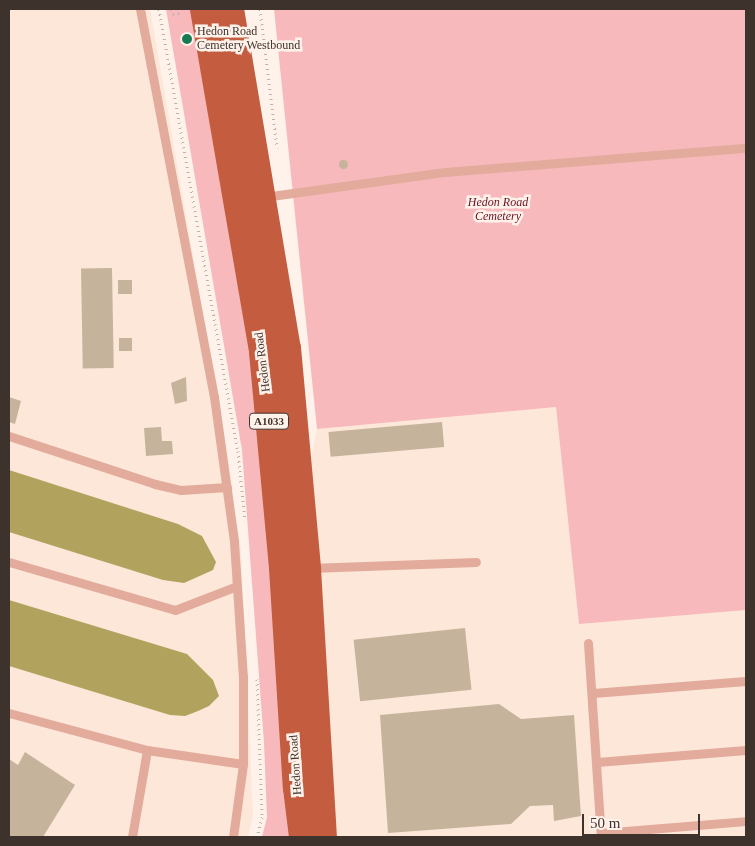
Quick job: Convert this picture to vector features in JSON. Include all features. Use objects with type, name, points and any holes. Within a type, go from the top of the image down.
[{"type":"highway","name":"Hedon Road","points":[[204,9],[262,352],[283,568],[297,788],[303,837]]},
{"type":"highway","name":"Hedon Road","points":[[230,9],[287,348],[307,569],[323,837]]},
{"type":"lane","points":[[140,9],[214,397],[227,487],[238,586],[243,764],[233,837]]},
{"type":"lane","points":[[261,197],[445,172],[746,148]]},
{"type":"lane","points":[[9,436],[155,484],[181,490],[227,487]]},
{"type":"lane","points":[[9,562],[175,610],[238,586]]},
{"type":"lane","points":[[307,569],[476,562]]},
{"type":"lane","points":[[588,643],[594,693],[601,835],[746,821]]},
{"type":"lane","points":[[594,693],[746,681]]},
{"type":"lane","points":[[9,713],[147,750],[243,764]]},
{"type":"lane","points":[[132,837],[147,750]]},
{"type":"lane","points":[[597,762],[746,750]]},
{"type":"path","points":[[172,9],[173,14],[179,13],[179,9]]},
{"type":"shaded area","points":[[9,9],[150,9],[227,451],[241,552],[253,816],[248,837],[9,837]]},
{"type":"shaded area","points":[[556,407],[579,623],[746,610],[746,837],[312,837],[293,549],[317,429]]},
{"type":"shaded area","points":[[9,470],[178,524],[202,536],[216,562],[213,570],[184,583],[163,580],[9,532]]},
{"type":"shaded area","points":[[9,600],[187,654],[213,680],[219,696],[209,706],[198,711],[185,716],[170,715],[9,666]]},
{"type":"green space","points":[[166,9],[199,9],[258,351],[292,837],[262,837],[267,817],[264,743],[242,450]]},
{"type":"green space","name":"Hedon Road Cemetery","points":[[274,9],[746,9],[746,610],[579,624],[556,407],[317,429]]},
{"type":"building","points":[[343,159],[348,164],[343,169],[338,164]]},
{"type":"building","points":[[112,268],[114,368],[83,369],[81,269]]},
{"type":"building","points":[[118,280],[132,280],[132,294],[118,294]]},
{"type":"building","points":[[119,338],[132,338],[132,351],[119,351]]},
{"type":"building","points":[[186,377],[187,401],[175,404],[171,383]]},
{"type":"building","points":[[9,397],[21,401],[15,424],[9,422]]},
{"type":"building","points":[[442,422],[444,447],[331,457],[328,432]]},
{"type":"building","points":[[161,427],[162,441],[172,441],[173,454],[146,456],[144,428]]},
{"type":"building","points":[[465,628],[471,690],[360,701],[354,640]]},
{"type":"building","points":[[499,704],[521,719],[574,715],[581,816],[554,821],[553,805],[530,806],[511,824],[388,833],[380,715]]},
{"type":"building","points":[[25,752],[75,785],[43,837],[9,837],[9,759],[18,765]]},
{"type":"place","name":"Hedon Road Cemetery Westbound","points":[[187,39]]}]
